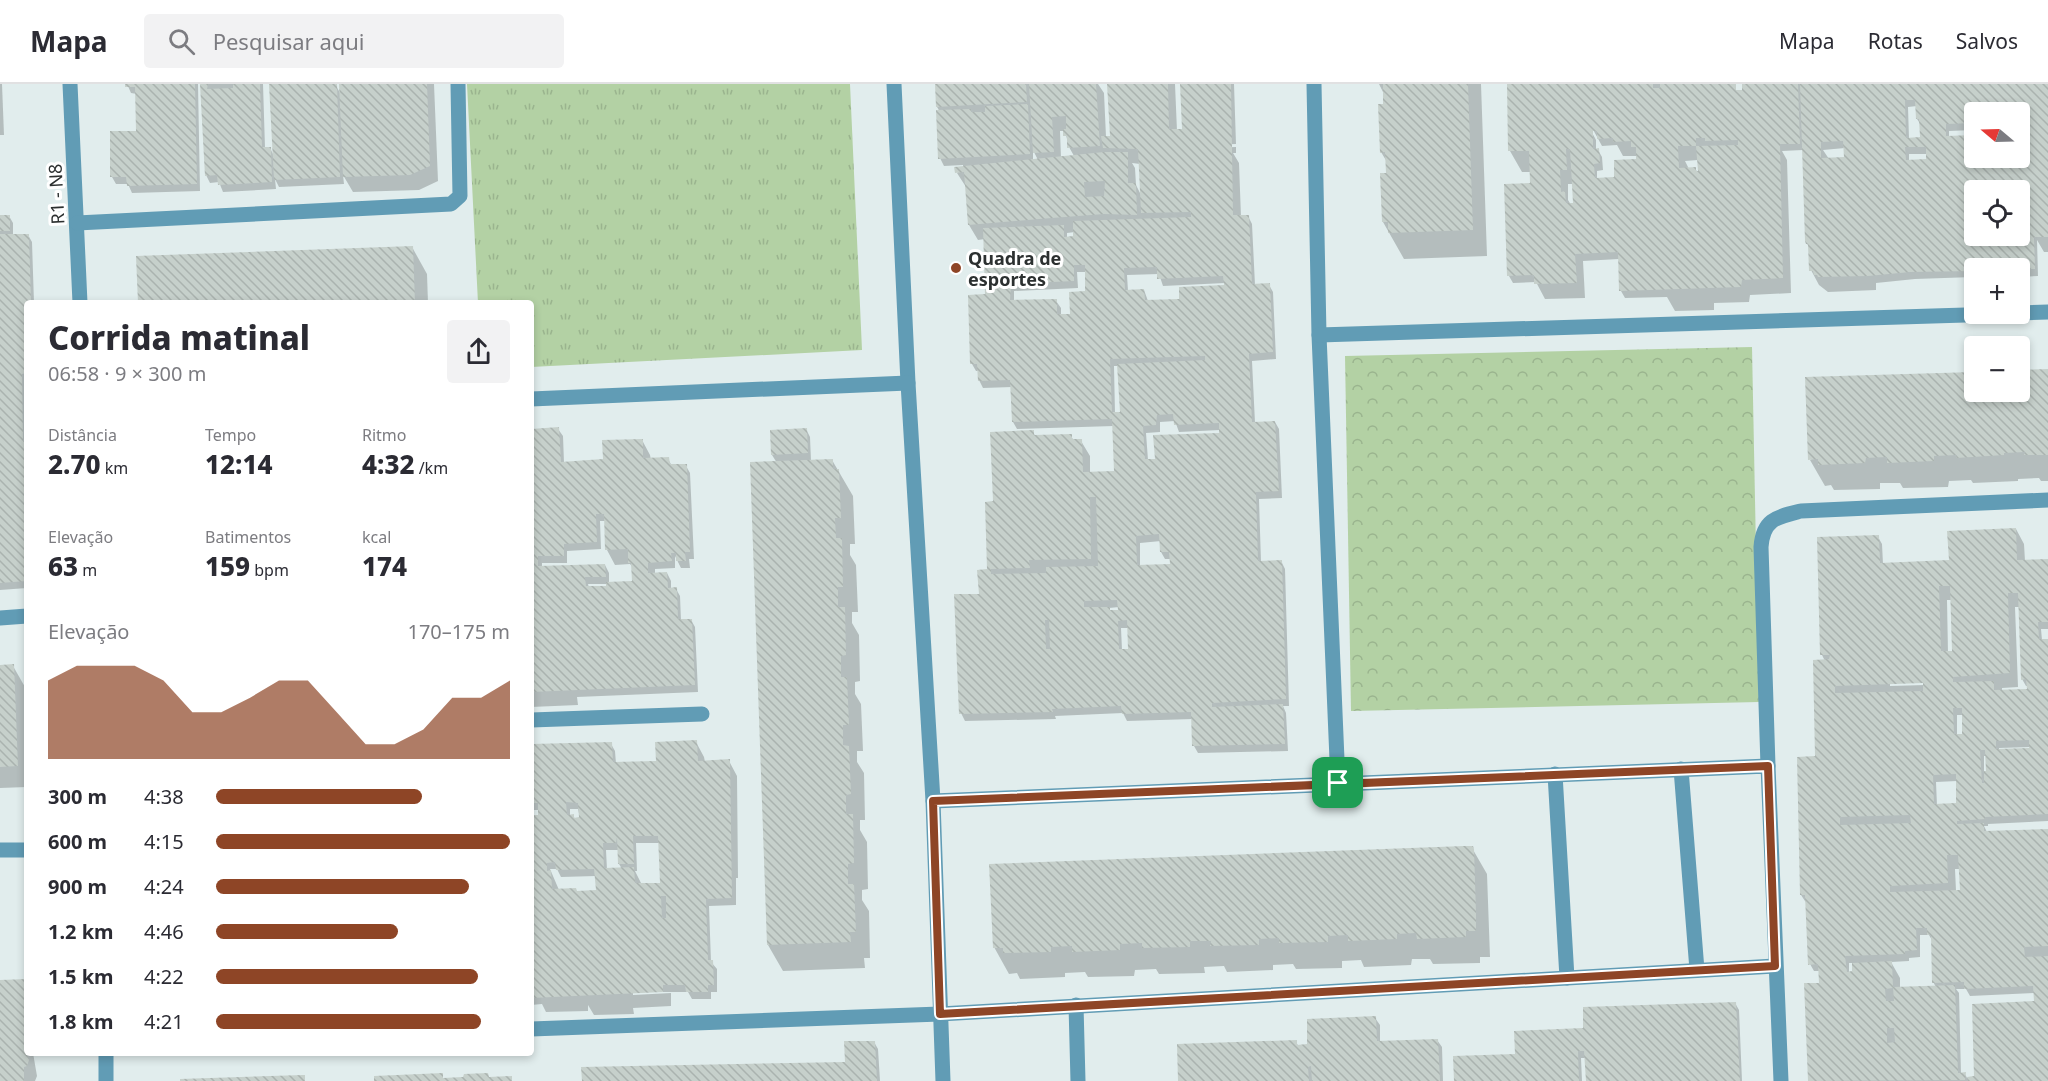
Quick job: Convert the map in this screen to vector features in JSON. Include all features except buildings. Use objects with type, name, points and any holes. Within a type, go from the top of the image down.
[{"type":"street","name":"R1 - N8","points":[[70,84],[80,300]]},
{"type":"street","points":[[77,223],[452,204],[460,196],[458,84]]},
{"type":"street","points":[[894,84],[908,383],[933,801],[943,1081]]},
{"type":"street","points":[[1314,84],[1319,335],[1338,783]]},
{"type":"street","points":[[2030,313],[2048,312]]},
{"type":"street","points":[[1319,335],[1964,315]]},
{"type":"street","points":[[534,399],[908,383]]},
{"type":"street","points":[[1781,1081],[1761,547],[1766,526],[1781,516],[1816,510],[2048,500]]},
{"type":"street","points":[[0,618],[24,616]]},
{"type":"street","points":[[534,720],[702,714]]},
{"type":"street","points":[[933,801],[1768,766]]},
{"type":"street","points":[[1681,769],[1697,970]]},
{"type":"street","points":[[1555,774],[1567,978]]},
{"type":"street","points":[[0,850],[24,850]]},
{"type":"street","points":[[534,1029],[940,1014],[1775,966]]},
{"type":"street","points":[[1076,1005],[1078,1081]]},
{"type":"street","points":[[106,1056],[106,1081]]},
{"type":"green space","points":[[467,84],[850,84],[862,350],[534,367],[534,300],[478,300]]},
{"type":"green space","points":[[1752,347],[1759,702],[1351,711],[1345,356]]},
{"type":"place","name":"Quadra de esportes","points":[[956,268]]},
{"type":"route","points":[[1768,766],[1775,966],[940,1014],[933,801],[1338,783],[1768,766]]}]
